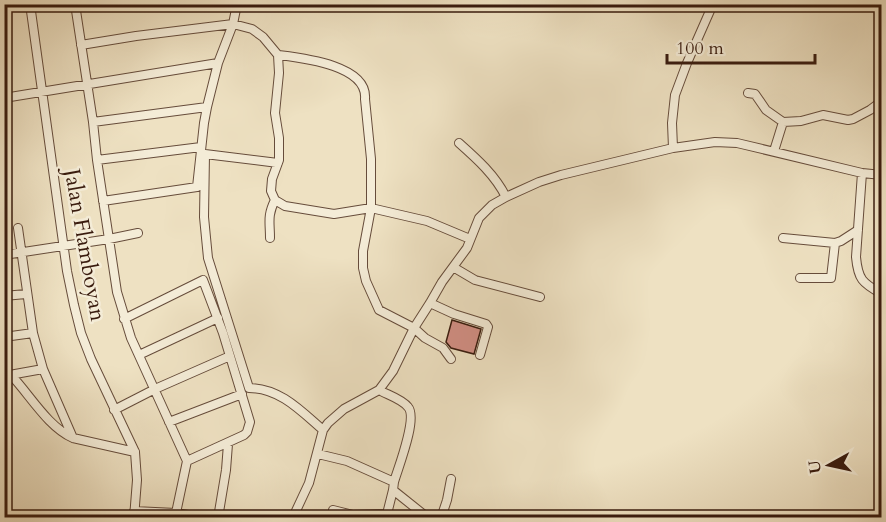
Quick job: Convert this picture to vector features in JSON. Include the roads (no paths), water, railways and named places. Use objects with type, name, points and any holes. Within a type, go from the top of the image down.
[{"type":"street","name":"Jalan Flamboyan","points":[[30,4],[67,271],[81,333],[135,452],[137,480],[134,514]]},
{"type":"street","points":[[75,4],[117,292],[124,319],[187,461],[176,513]]},
{"type":"street","points":[[103,201],[197,187],[207,107],[237,4]]},
{"type":"street","points":[[673,148],[672,123],[675,95],[713,4]]},
{"type":"street","points":[[81,45],[233,24],[252,29],[278,55],[279,73],[275,113],[279,138],[278,163],[271,185],[275,200],[285,206],[334,214],[371,208],[427,221],[470,239]]},
{"type":"street","points":[[278,55],[308,59],[344,70],[356,77],[364,87],[371,159],[371,208],[363,251],[366,281],[379,310],[414,328],[425,338],[443,348],[451,359]]},
{"type":"street","points":[[4,98],[218,63]]},
{"type":"street","points":[[748,93],[755,94],[766,110],[783,122],[801,122],[823,115],[853,120],[882,100]]},
{"type":"street","points":[[93,122],[207,107]]},
{"type":"street","points":[[774,151],[783,122]]},
{"type":"street","points":[[459,142],[500,184],[506,197]]},
{"type":"street","points":[[292,518],[309,483],[323,430],[344,410],[379,390],[393,371],[414,328],[442,282],[466,248],[479,218],[492,205],[539,182],[561,175],[697,144],[737,143],[862,173],[882,175]]},
{"type":"street","points":[[97,159],[201,147]]},
{"type":"street","points":[[278,163],[205,154],[204,217],[208,258],[249,388],[261,388],[282,396],[323,430]]},
{"type":"street","points":[[862,173],[856,257],[859,276],[867,285],[882,294]]},
{"type":"street","points":[[270,238],[269,215],[275,200]]},
{"type":"street","points":[[18,228],[33,333],[43,369],[73,438]]},
{"type":"street","points":[[783,238],[835,243],[841,242],[858,230]]},
{"type":"street","points":[[4,255],[138,233]]},
{"type":"street","points":[[800,278],[831,278],[835,243]]},
{"type":"street","points":[[453,267],[475,280],[540,297]]},
{"type":"street","points":[[124,319],[203,280],[218,318],[242,394],[249,418],[249,428],[244,435],[228,444],[187,461]]},
{"type":"street","points":[[4,296],[26,294]]},
{"type":"street","points":[[430,303],[454,314],[486,324],[488,327],[480,355]]},
{"type":"street","points":[[139,355],[218,318]]},
{"type":"street","points":[[4,337],[33,333]]},
{"type":"street","points":[[114,410],[230,356]]},
{"type":"street","points":[[43,369],[8,375],[65,435],[135,452]]},
{"type":"street","points":[[333,510],[353,515],[387,514],[412,417],[408,407],[379,390]]},
{"type":"street","points":[[169,422],[242,394]]},
{"type":"street","points":[[215,518],[219,512],[228,444]]},
{"type":"street","points":[[318,454],[346,461],[394,486],[428,518]]},
{"type":"street","points":[[441,518],[451,479]]},
{"type":"street","points":[[134,514],[176,513],[206,518]]}]
